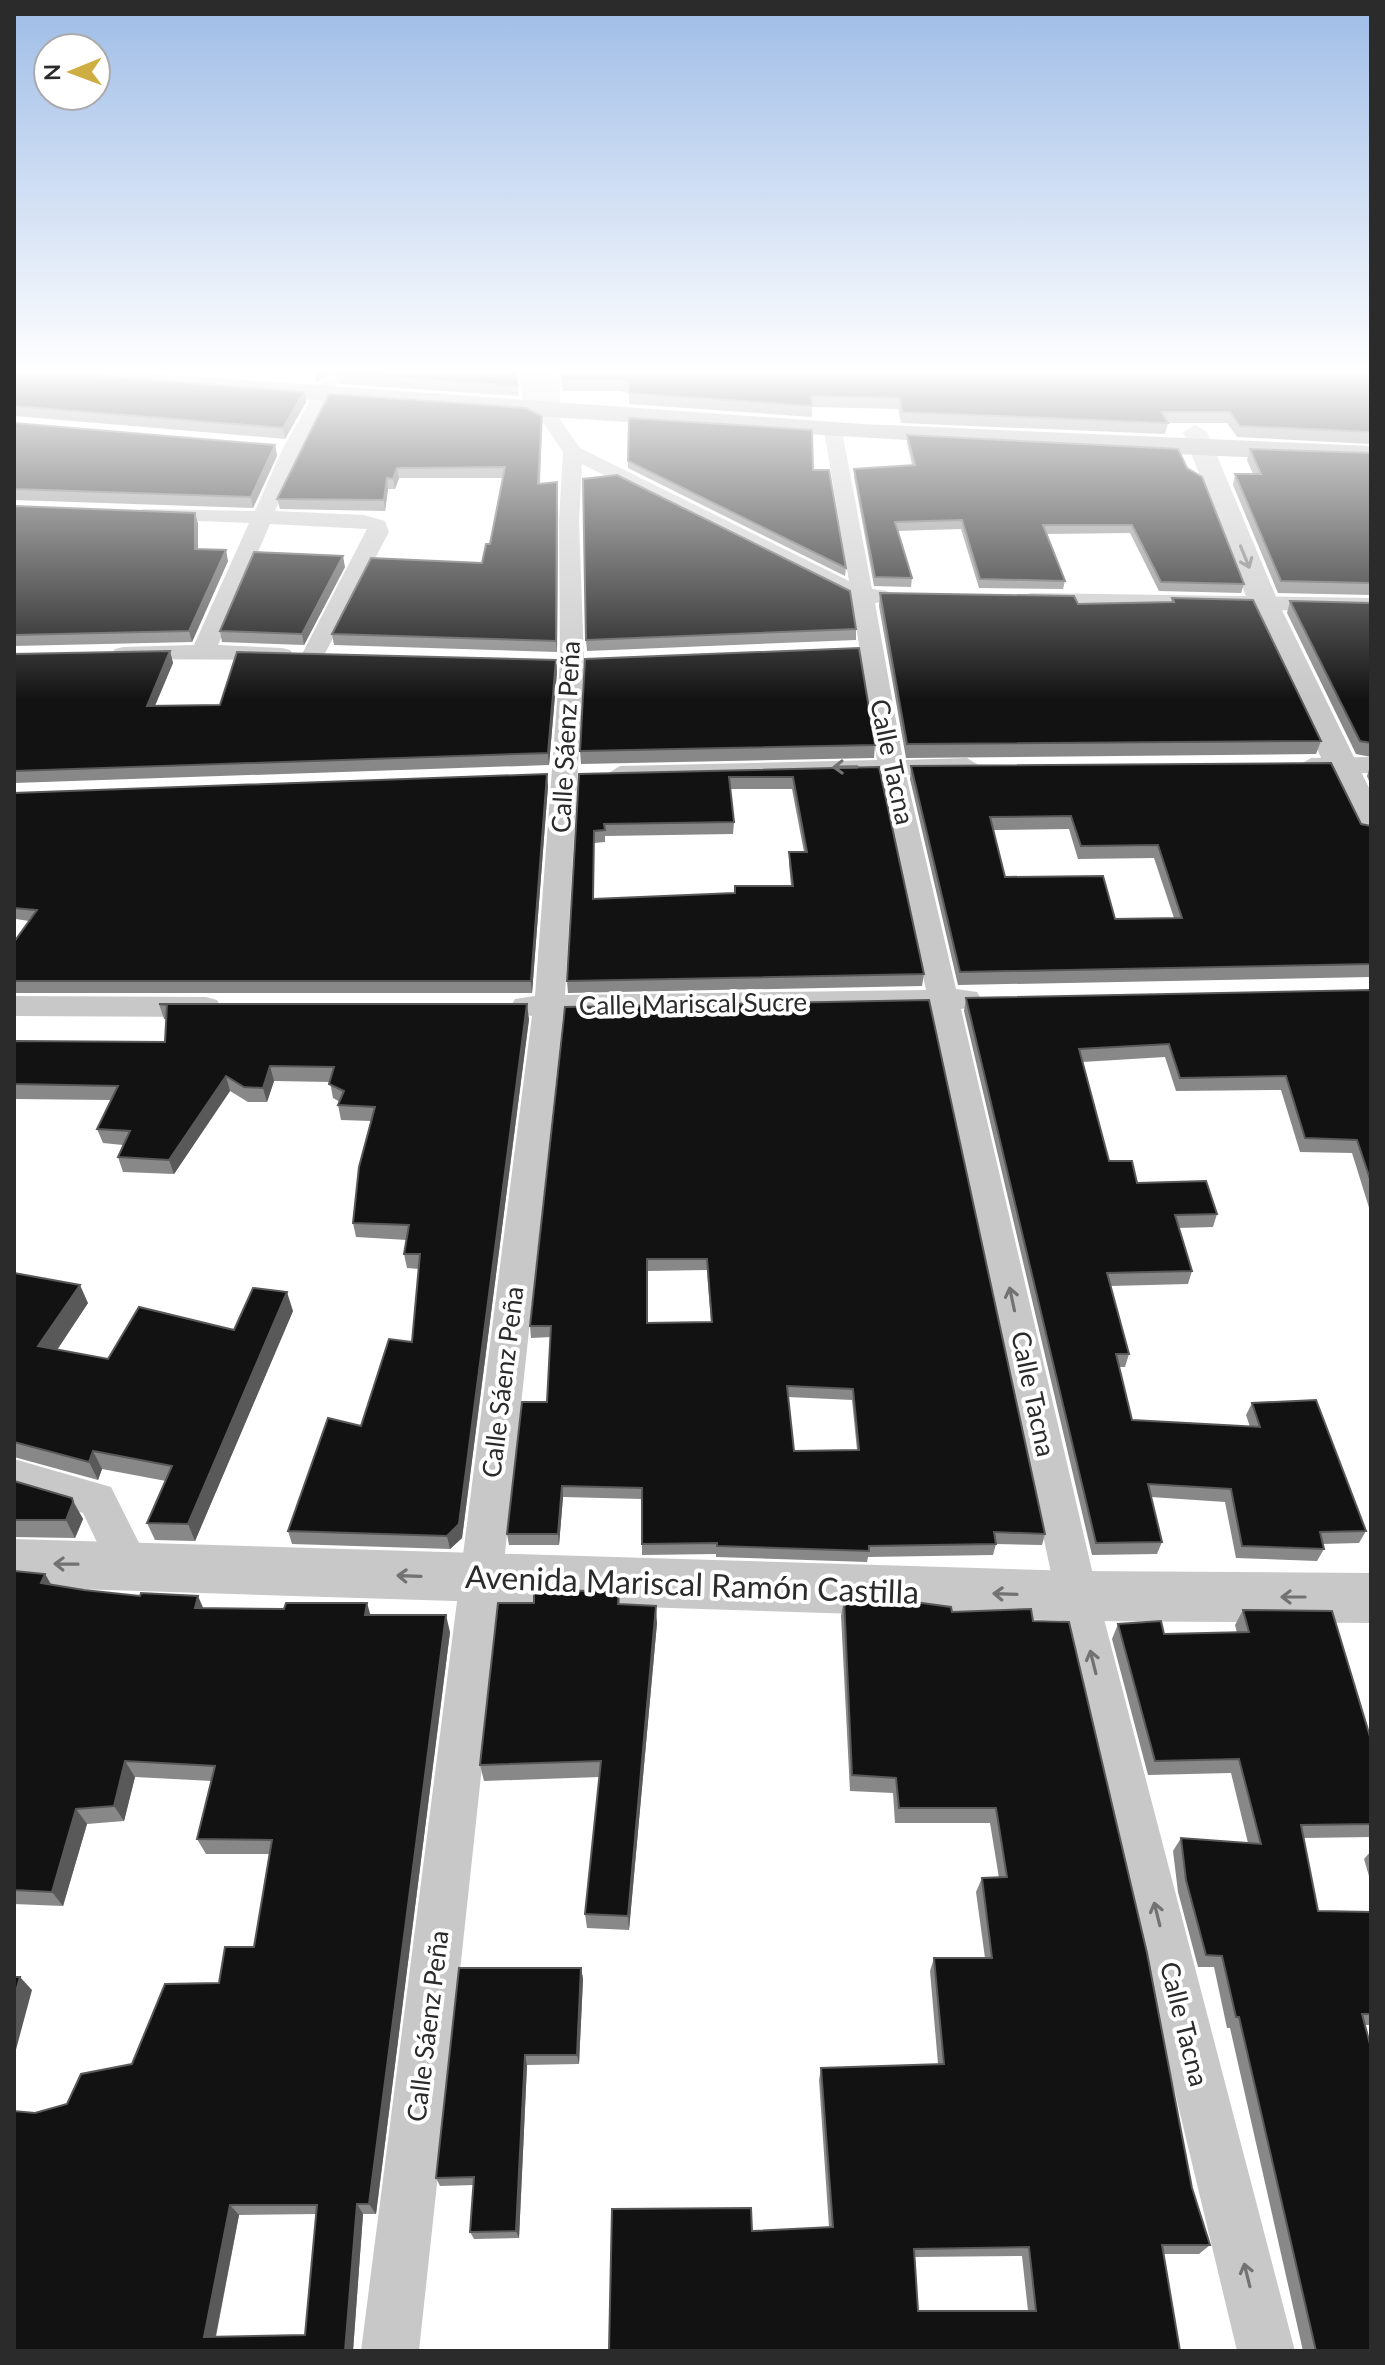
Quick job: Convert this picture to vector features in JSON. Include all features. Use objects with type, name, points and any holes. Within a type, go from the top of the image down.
[{"type":"street","points":[[203,652],[262,517],[275,479]]},
{"type":"street","name":"Calle Sáenz Peña","points":[[390,2351],[549,1006],[549,777],[568,661],[571,479]]},
{"type":"street","points":[[628,479],[861,596],[906,597]]},
{"type":"street","name":"Calle Tacna","points":[[842,479],[861,596],[863,650],[946,999],[1077,1596],[1266,2351]]},
{"type":"street","points":[[1214,479],[1264,604],[1357,766],[1371,828]]},
{"type":"street","points":[[136,512],[364,521],[378,525],[378,532],[313,656]]},
{"type":"street","points":[[1014,599],[1371,605]]},
{"type":"street","points":[[94,655],[203,652],[344,657]]},
{"type":"street","points":[[549,777],[985,766]]},
{"type":"street","points":[[1281,766],[1357,766]]},
{"type":"street","name":"Calle Mariscal Sucre","points":[[502,1007],[993,998]]},
{"type":"street","points":[[14,1006],[237,1007]]},
{"type":"street","points":[[14,1476],[97,1499],[129,1565]]},
{"type":"street","name":"Avenida Mariscal Ramón Castilla","points":[[14,1563],[1077,1596],[1371,1598]]},
{"type":"building","points":[[14,479],[259,479],[251,497],[14,489]]},
{"type":"building","points":[[287,479],[387,479],[384,500],[277,499]]},
{"type":"building","points":[[503,479],[538,479],[538,484],[557,482],[556,641],[332,634],[371,558],[482,563],[486,544],[490,544]]},
{"type":"building","points":[[583,479],[626,479],[850,591],[856,629],[586,640]]},
{"type":"building","points":[[665,479],[831,479],[846,568]]},
{"type":"building","points":[[856,479],[1203,479],[1244,584],[1161,582],[1132,525],[1043,525],[1065,581],[980,579],[962,520],[895,522],[912,578],[875,577]]},
{"type":"building","points":[[1237,479],[1371,479],[1371,583],[1281,581]]},
{"type":"building","points":[[14,506],[195,513],[195,549],[226,550],[189,631],[14,635]]},
{"type":"building","points":[[254,552],[343,556],[302,634],[220,631]]},
{"type":"building","points":[[880,593],[1074,596],[1078,604],[1174,602],[1172,598],[1253,600],[1321,741],[907,744]]},
{"type":"building","points":[[1290,601],[1371,603],[1371,743],[1360,741]]},
{"type":"building","points":[[859,648],[875,745],[580,751],[585,659]]},
{"type":"building","points":[[170,651],[147,706],[220,705],[237,652],[556,660],[548,753],[14,771],[14,654]]},
{"type":"building","points":[[1331,763],[1361,824],[1371,826],[1371,964],[960,972],[911,766]],"holes":[[[1071,816],[1081,846],[1158,845],[1182,918],[1115,919],[1103,876],[1005,877],[990,817]]]},
{"type":"building","points":[[879,767],[924,974],[567,981],[579,774]],"holes":[[[729,777],[793,777],[807,852],[789,852],[793,886],[735,886],[735,893],[593,899],[594,831],[605,830],[604,824],[734,822]]]},
{"type":"building","points":[[547,774],[531,981],[14,981],[14,942],[37,910],[14,908],[14,793]]},
{"type":"building","points":[[1371,990],[1371,1182],[1357,1140],[1305,1138],[1286,1076],[1180,1078],[1169,1044],[1079,1049],[1109,1161],[1132,1161],[1137,1183],[1206,1181],[1217,1214],[1175,1215],[1192,1271],[1107,1273],[1129,1354],[1116,1354],[1132,1420],[1260,1427],[1252,1403],[1316,1400],[1366,1531],[1320,1532],[1324,1549],[1242,1546],[1231,1489],[1148,1484],[1162,1542],[1096,1543],[966,998]]},
{"type":"building","points":[[929,1000],[1045,1534],[994,1532],[996,1544],[869,1546],[869,1551],[717,1546],[717,1543],[642,1544],[642,1488],[562,1486],[558,1534],[507,1534],[522,1402],[547,1402],[551,1326],[530,1326],[565,1007]],"holes":[[[647,1259],[707,1259],[712,1322],[647,1323]],[[787,1386],[853,1389],[859,1450],[794,1451]]]},
{"type":"building","points":[[159,1004],[527,1004],[459,1524],[447,1536],[288,1531],[328,1418],[361,1426],[389,1339],[412,1342],[420,1254],[404,1254],[409,1225],[353,1223],[359,1167],[375,1107],[338,1105],[344,1091],[329,1084],[334,1067],[270,1066],[263,1088],[244,1087],[226,1076],[169,1160],[118,1157],[130,1131],[97,1129],[118,1086],[14,1084],[14,1041],[165,1042],[167,1005]]},
{"type":"building","points":[[14,1273],[80,1285],[38,1346],[108,1359],[139,1307],[234,1330],[253,1288],[287,1292],[188,1524],[147,1523],[172,1466],[93,1451],[89,1462],[14,1442]]},
{"type":"building","points":[[14,1481],[72,1498],[66,1520],[14,1520]]},
{"type":"building","points":[[14,1571],[45,1574],[41,1583],[84,1590],[140,1596],[141,1593],[198,1596],[195,1608],[284,1609],[286,1603],[367,1603],[365,1615],[446,1615],[369,2204],[357,2204],[345,2351],[14,2351],[14,2111],[35,2113],[67,2104],[81,2074],[132,2064],[165,1984],[219,1983],[225,1947],[254,1947],[272,1840],[197,1839],[215,1766],[125,1761],[114,1806],[76,1809],[52,1892],[14,1890]],"holes":[[[230,2205],[317,2205],[305,2335],[204,2337]]]},
{"type":"building","points":[[534,1591],[619,1592],[618,1604],[656,1606],[628,1916],[585,1914],[601,1761],[480,1765],[498,1603],[534,1603]]},
{"type":"building","points":[[844,1599],[907,1601],[951,1607],[952,1612],[1031,1609],[1033,1621],[1069,1622],[1147,1953],[1192,2188],[1210,2245],[1162,2245],[1180,2351],[609,2351],[612,2209],[751,2208],[752,2231],[833,2227],[821,2068],[944,2064],[934,1958],[992,1958],[982,1878],[1007,1877],[996,1808],[899,1808],[896,1778],[852,1775]],"holes":[[[1029,2247],[1036,2311],[918,2311],[914,2249]]]},
{"type":"building","points":[[1243,1610],[1332,1611],[1371,1740],[1371,1824],[1301,1825],[1318,1911],[1371,1912],[1371,2014],[1362,2014],[1371,2048],[1371,2351],[1316,2351],[1239,2017],[1236,2017],[1222,1956],[1206,1955],[1186,1880],[1181,1838],[1261,1844],[1239,1759],[1155,1761],[1118,1624],[1161,1621],[1164,1634],[1249,1632]]},
{"type":"building","points":[[459,1968],[581,1968],[577,2055],[525,2055],[516,2231],[470,2232],[474,2177],[436,2178]]},
{"type":"building","points":[[14,1977],[20,1977],[14,1999]]}]
